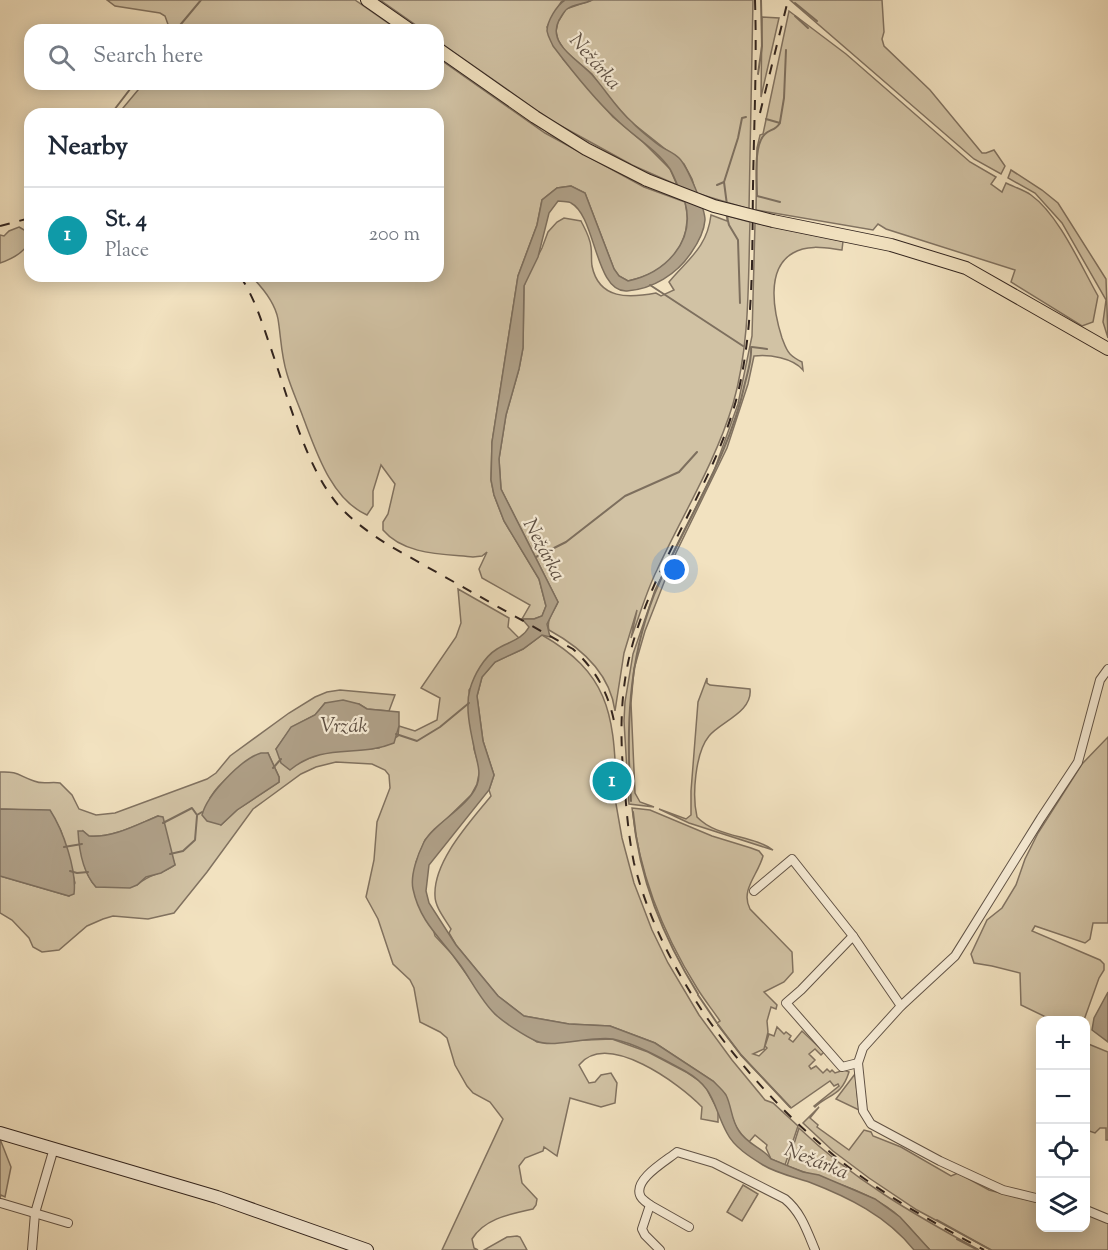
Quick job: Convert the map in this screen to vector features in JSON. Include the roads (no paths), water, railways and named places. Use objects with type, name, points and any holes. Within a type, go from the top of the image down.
[{"type":"main road","points":[[367,0],[401,24]]},
{"type":"main road","points":[[444,53],[535,117],[586,149],[647,180],[714,206],[773,221],[891,245],[966,268],[1103,346]]},
{"type":"street","points":[[1036,1197],[1003,1190],[940,1161],[871,1124],[863,1111],[858,1063],[863,1048],[901,1006],[956,956],[1078,762],[1100,680],[1108,669]]},
{"type":"street","points":[[754,891],[792,859],[853,936],[901,1006]]},
{"type":"street","points":[[853,936],[786,1003],[842,1067],[858,1063]]},
{"type":"street","points":[[0,1133],[217,1197],[368,1250]]},
{"type":"street","points":[[32,1250],[35,1213],[54,1148]]},
{"type":"street","points":[[689,1227],[650,1205],[640,1196],[639,1189],[642,1180],[677,1152],[714,1163],[785,1199],[795,1207],[815,1250]]},
{"type":"street","points":[[1,1203],[68,1223]]},
{"type":"street","points":[[650,1205],[642,1229],[660,1250]]},
{"type":"street","points":[[1090,1212],[1108,1219]]},
{"type":"water","points":[[565,0],[592,0],[570,7],[559,20],[556,29],[561,45],[594,77],[638,128],[679,158],[699,197],[705,220],[702,234],[679,268],[655,284],[627,291],[616,288],[608,280],[586,223],[570,202],[558,201],[549,213],[538,257],[524,286],[523,348],[506,415],[499,459],[501,489],[558,602],[547,624],[550,637],[542,635],[523,649],[495,662],[482,677],[477,696],[483,741],[494,775],[489,790],[429,865],[426,891],[429,903],[456,945],[498,996],[524,1016],[569,1024],[610,1026],[655,1043],[720,1088],[726,1095],[739,1131],[771,1159],[803,1172],[819,1175],[875,1199],[900,1217],[930,1250],[914,1250],[892,1227],[866,1209],[838,1194],[763,1165],[748,1155],[730,1138],[703,1084],[685,1071],[641,1048],[622,1041],[605,1038],[544,1043],[531,1039],[509,1025],[486,1003],[461,966],[432,930],[416,901],[413,877],[417,858],[424,842],[466,801],[477,785],[478,766],[468,710],[470,689],[474,678],[492,652],[519,638],[526,631],[529,627],[522,619],[542,616],[546,606],[539,579],[504,521],[491,480],[492,442],[518,276],[537,225],[542,200],[557,188],[571,186],[585,193],[614,269],[619,276],[628,281],[642,277],[665,263],[682,242],[686,230],[685,202],[670,169],[658,155],[599,102],[553,46],[547,33],[547,27],[553,14]]},
{"type":"water","name":"Vrzák","points":[[343,700],[359,704],[367,709],[399,712],[399,726],[394,743],[367,750],[316,756],[290,770],[281,763],[276,749],[291,727],[315,715],[325,703]]},
{"type":"water","points":[[261,753],[268,753],[279,782],[237,810],[221,825],[207,821],[202,815],[218,788],[244,762]]},
{"type":"water","points":[[0,809],[50,810],[68,850],[74,894],[69,896],[0,876]]},
{"type":"water","points":[[158,816],[163,817],[175,865],[161,873],[146,877],[130,888],[96,887],[82,861],[78,831],[83,831],[89,836],[107,835]]},
{"type":"water","points":[[1108,992],[1108,1042],[1092,1030],[1094,1018]]},
{"type":"waterway","points":[[181,24],[201,0]]},
{"type":"waterway","points":[[758,74],[762,46],[761,0]]},
{"type":"waterway","points":[[795,3],[817,21]]},
{"type":"waterway","points":[[795,16],[808,28]]},
{"type":"waterway","points":[[780,122],[784,98],[786,50]]},
{"type":"waterway","points":[[116,108],[129,90]]},
{"type":"waterway","points":[[717,185],[724,182],[742,118],[746,117]]},
{"type":"waterway","points":[[766,119],[780,123],[761,139],[756,163],[757,196],[780,202]]},
{"type":"waterway","points":[[724,182],[727,205]]},
{"type":"waterway","points":[[726,213],[729,225],[738,240],[740,303]]},
{"type":"waterway","points":[[650,285],[743,346]]},
{"type":"waterway","points":[[631,801],[629,748],[631,696],[645,620],[654,595],[728,438],[738,411],[751,347]]},
{"type":"waterway","points":[[752,347],[767,349]]},
{"type":"waterway","name":"Nežárka","points":[[536,557],[566,542],[625,496],[679,472],[697,452]]},
{"type":"waterway","points":[[396,734],[417,741],[440,727],[469,703]]},
{"type":"waterway","points":[[273,768],[281,759]]},
{"type":"waterway","points":[[163,823],[192,808],[197,815],[202,812]]},
{"type":"waterway","points":[[633,812],[641,861],[655,907],[674,951],[698,994]]},
{"type":"waterway","points":[[170,854],[183,851],[195,840],[197,816]]},
{"type":"waterway","points":[[64,847],[82,844]]},
{"type":"waterway","points":[[70,871],[88,872]]},
{"type":"waterway","points":[[698,995],[717,1023]]},
{"type":"waterway","points":[[718,1025],[741,1055],[790,1107]]},
{"type":"waterway","points":[[937,1220],[991,1250]]},
{"type":"waterway","points":[[957,1239],[978,1250]]},
{"type":"railway","points":[[755,0],[752,264],[747,342],[738,393],[728,426],[715,459],[655,584],[631,650],[624,685],[622,738],[623,774],[632,854],[648,908],[668,952],[719,1035],[750,1074],[819,1143],[855,1172],[902,1204],[984,1250]]},
{"type":"railway","points":[[760,113],[788,0]]},
{"type":"railway","points":[[0,226],[24,220]]},
{"type":"railway","points":[[243,282],[260,317],[307,450],[316,471],[339,506],[363,528],[390,546],[573,649],[589,666],[601,684],[615,726]]},
{"type":"place","name":"St. 4","points":[[612,781]]}]
